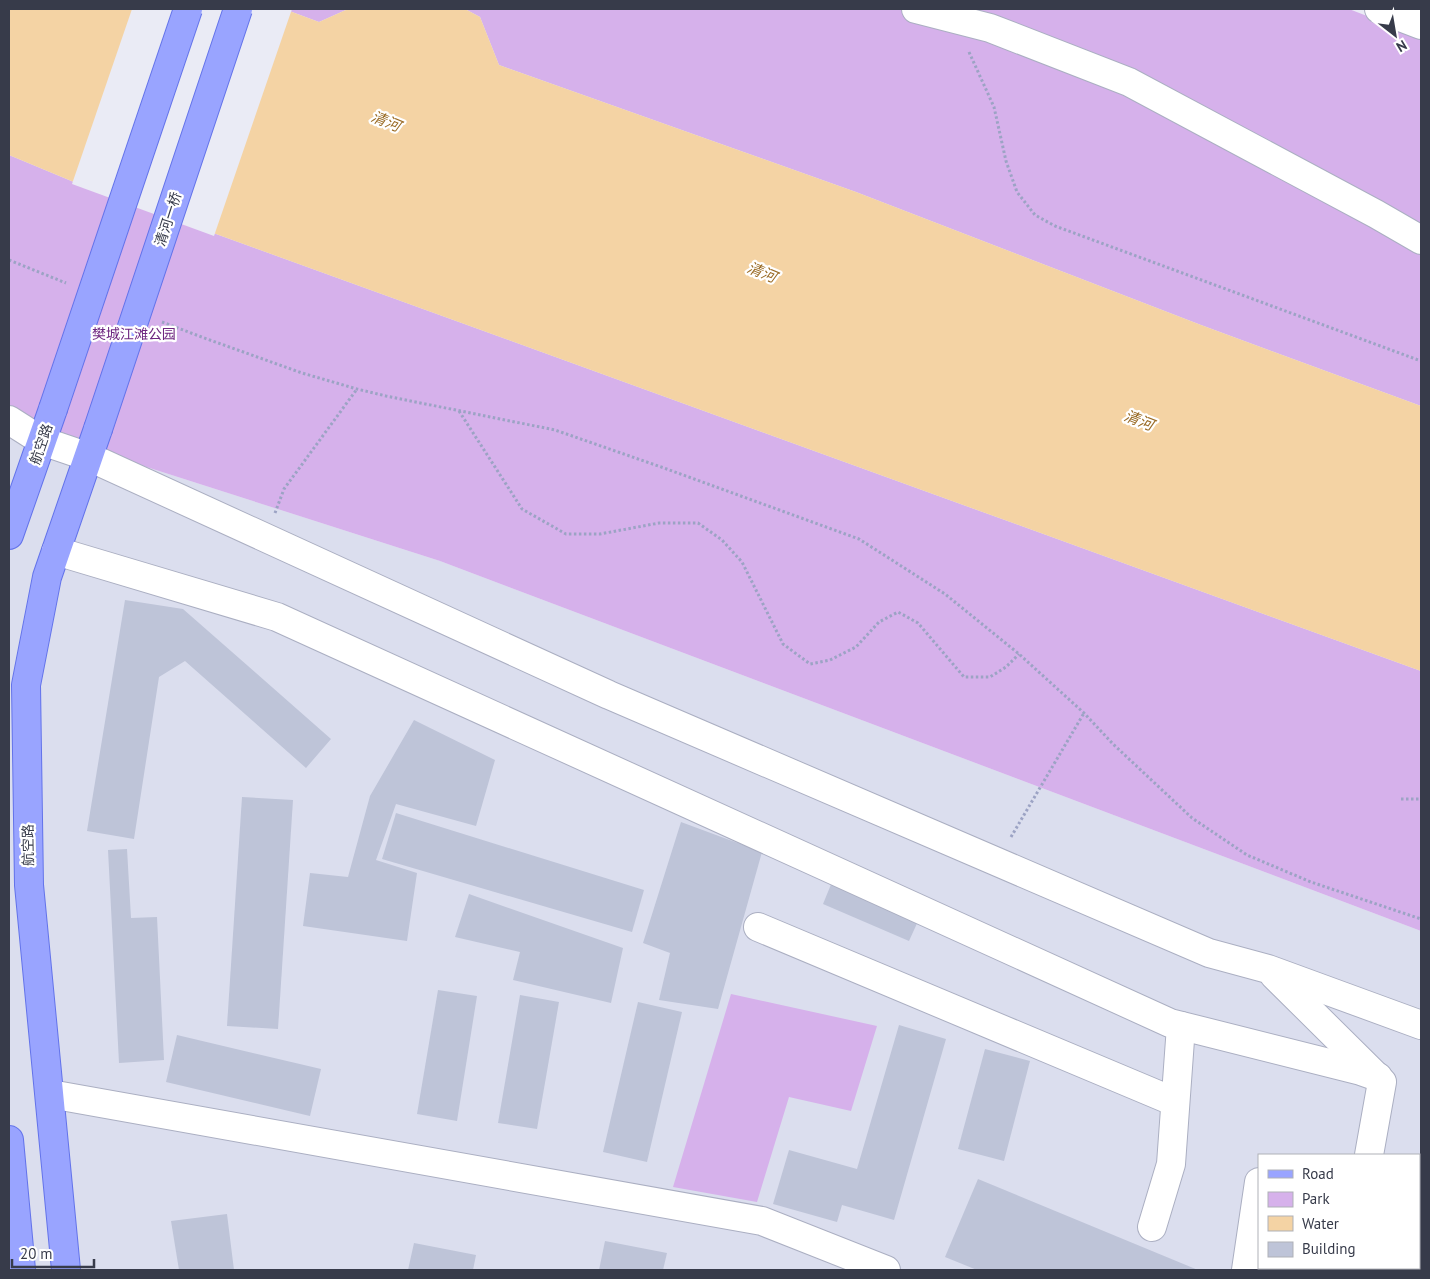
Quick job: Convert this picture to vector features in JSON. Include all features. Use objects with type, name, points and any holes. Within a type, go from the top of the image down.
[{"type":"main road","name":"航空路","points":[[10,526],[53,409],[188,9]]},
{"type":"main road","name":"清河一桥","points":[[98,429],[238,9]]},
{"type":"main road","name":"航空路","points":[[66,1270],[29,885],[26,686],[20,657],[98,429]]},
{"type":"main road","points":[[9,470],[38,450]]},
{"type":"main road","points":[[9,1140],[21,1270]]},
{"type":"street","points":[[916,9],[990,28],[1129,82],[1421,240]]},
{"type":"street","points":[[1379,9],[1421,25]]},
{"type":"street","points":[[9,420],[38,450],[89,457],[609,695],[996,862],[1209,953],[1268,969],[1421,1025]]},
{"type":"street","points":[[56,551],[277,617],[1170,1023],[1361,1071],[1378,1078]]},
{"type":"street","points":[[758,926],[1176,1102]]},
{"type":"street","points":[[1268,969],[1382,1082],[1368,1154]]},
{"type":"street","points":[[1152,1227],[1170,1164],[1182,1026]]},
{"type":"street","points":[[50,1094],[762,1220],[886,1270]]},
{"type":"street","points":[[1246,1270],[1258,1189]]},
{"type":"path","points":[[964,47],[970,53],[994,107],[1006,160],[1017,192],[1034,215],[1055,226],[1421,361]]},
{"type":"path","points":[[9,260],[72,286]]},
{"type":"path","points":[[162,322],[207,340],[302,373],[357,389],[555,430],[859,539],[945,594],[1019,654],[1084,713],[1113,744],[1192,818],[1247,855],[1311,882],[1421,919]]},
{"type":"path","points":[[265,537],[284,489],[357,389]]},
{"type":"path","points":[[458,411],[522,509],[566,534],[600,534],[659,523],[698,523],[722,540],[742,562],[782,644],[810,664],[830,660],[856,647],[879,622],[898,612],[918,622],[964,677],[990,677],[1006,667],[1019,654]]},
{"type":"path","points":[[996,862],[1084,713]]},
{"type":"path","points":[[1401,799],[1421,799]]},
{"type":"shaded area","points":[[9,423],[440,561],[1421,931],[1421,1270],[9,1270]]},
{"type":"green space","points":[[284,9],[348,9],[319,22]]},
{"type":"green space","points":[[465,9],[1349,9],[1421,37],[1421,406],[1201,325],[856,192],[499,65],[480,17]]},
{"type":"green space","name":"樊城江滩公园","points":[[9,155],[81,185],[1421,671],[1421,931],[440,561],[9,423]]},
{"type":"green space","points":[[731,994],[877,1026],[851,1111],[789,1097],[757,1202],[673,1187]]},
{"type":"water","name":"清河","points":[[9,9],[284,9],[319,22],[348,9],[465,9],[480,17],[499,65],[856,192],[1201,325],[1421,406],[1421,671],[81,185],[9,155]]},
{"type":"pier","points":[[132,9],[292,9],[214,236],[72,184]]},
{"type":"building","points":[[125,600],[183,609],[331,739],[306,768],[185,661],[159,677],[134,839],[87,831]]},
{"type":"building","points":[[414,720],[495,760],[476,826],[396,804],[376,860],[417,873],[407,941],[303,926],[310,873],[348,877],[370,796]]},
{"type":"building","points":[[242,797],[293,800],[278,1029],[227,1026]]},
{"type":"building","points":[[396,813],[644,890],[632,932],[382,859]]},
{"type":"building","points":[[681,822],[762,852],[718,1009],[659,1000],[670,953],[643,943]]},
{"type":"building","points":[[127,849],[131,918],[157,917],[164,1060],[119,1063],[108,850]]},
{"type":"building","points":[[832,882],[919,919],[909,941],[823,904]]},
{"type":"building","points":[[469,894],[623,948],[611,1003],[513,980],[520,952],[455,937]]},
{"type":"building","points":[[438,990],[477,996],[457,1121],[417,1114]]},
{"type":"building","points":[[520,995],[559,1002],[537,1129],[498,1123]]},
{"type":"building","points":[[638,1002],[682,1012],[647,1162],[603,1152]]},
{"type":"building","points":[[899,1025],[946,1039],[894,1220],[842,1205],[837,1222],[773,1204],[789,1150],[857,1169]]},
{"type":"building","points":[[177,1035],[321,1069],[310,1116],[166,1082]]},
{"type":"building","points":[[985,1049],[1030,1061],[1004,1161],[958,1149]]},
{"type":"building","points":[[978,1179],[1198,1270],[977,1270],[945,1257]]},
{"type":"building","points":[[227,1214],[234,1270],[179,1270],[171,1221]]},
{"type":"building","points":[[605,1241],[667,1253],[663,1270],[599,1270]]},
{"type":"building","points":[[414,1243],[476,1255],[473,1270],[408,1270]]},
{"type":"building","points":[[1275,1269],[1336,1269],[1336,1270]]}]
